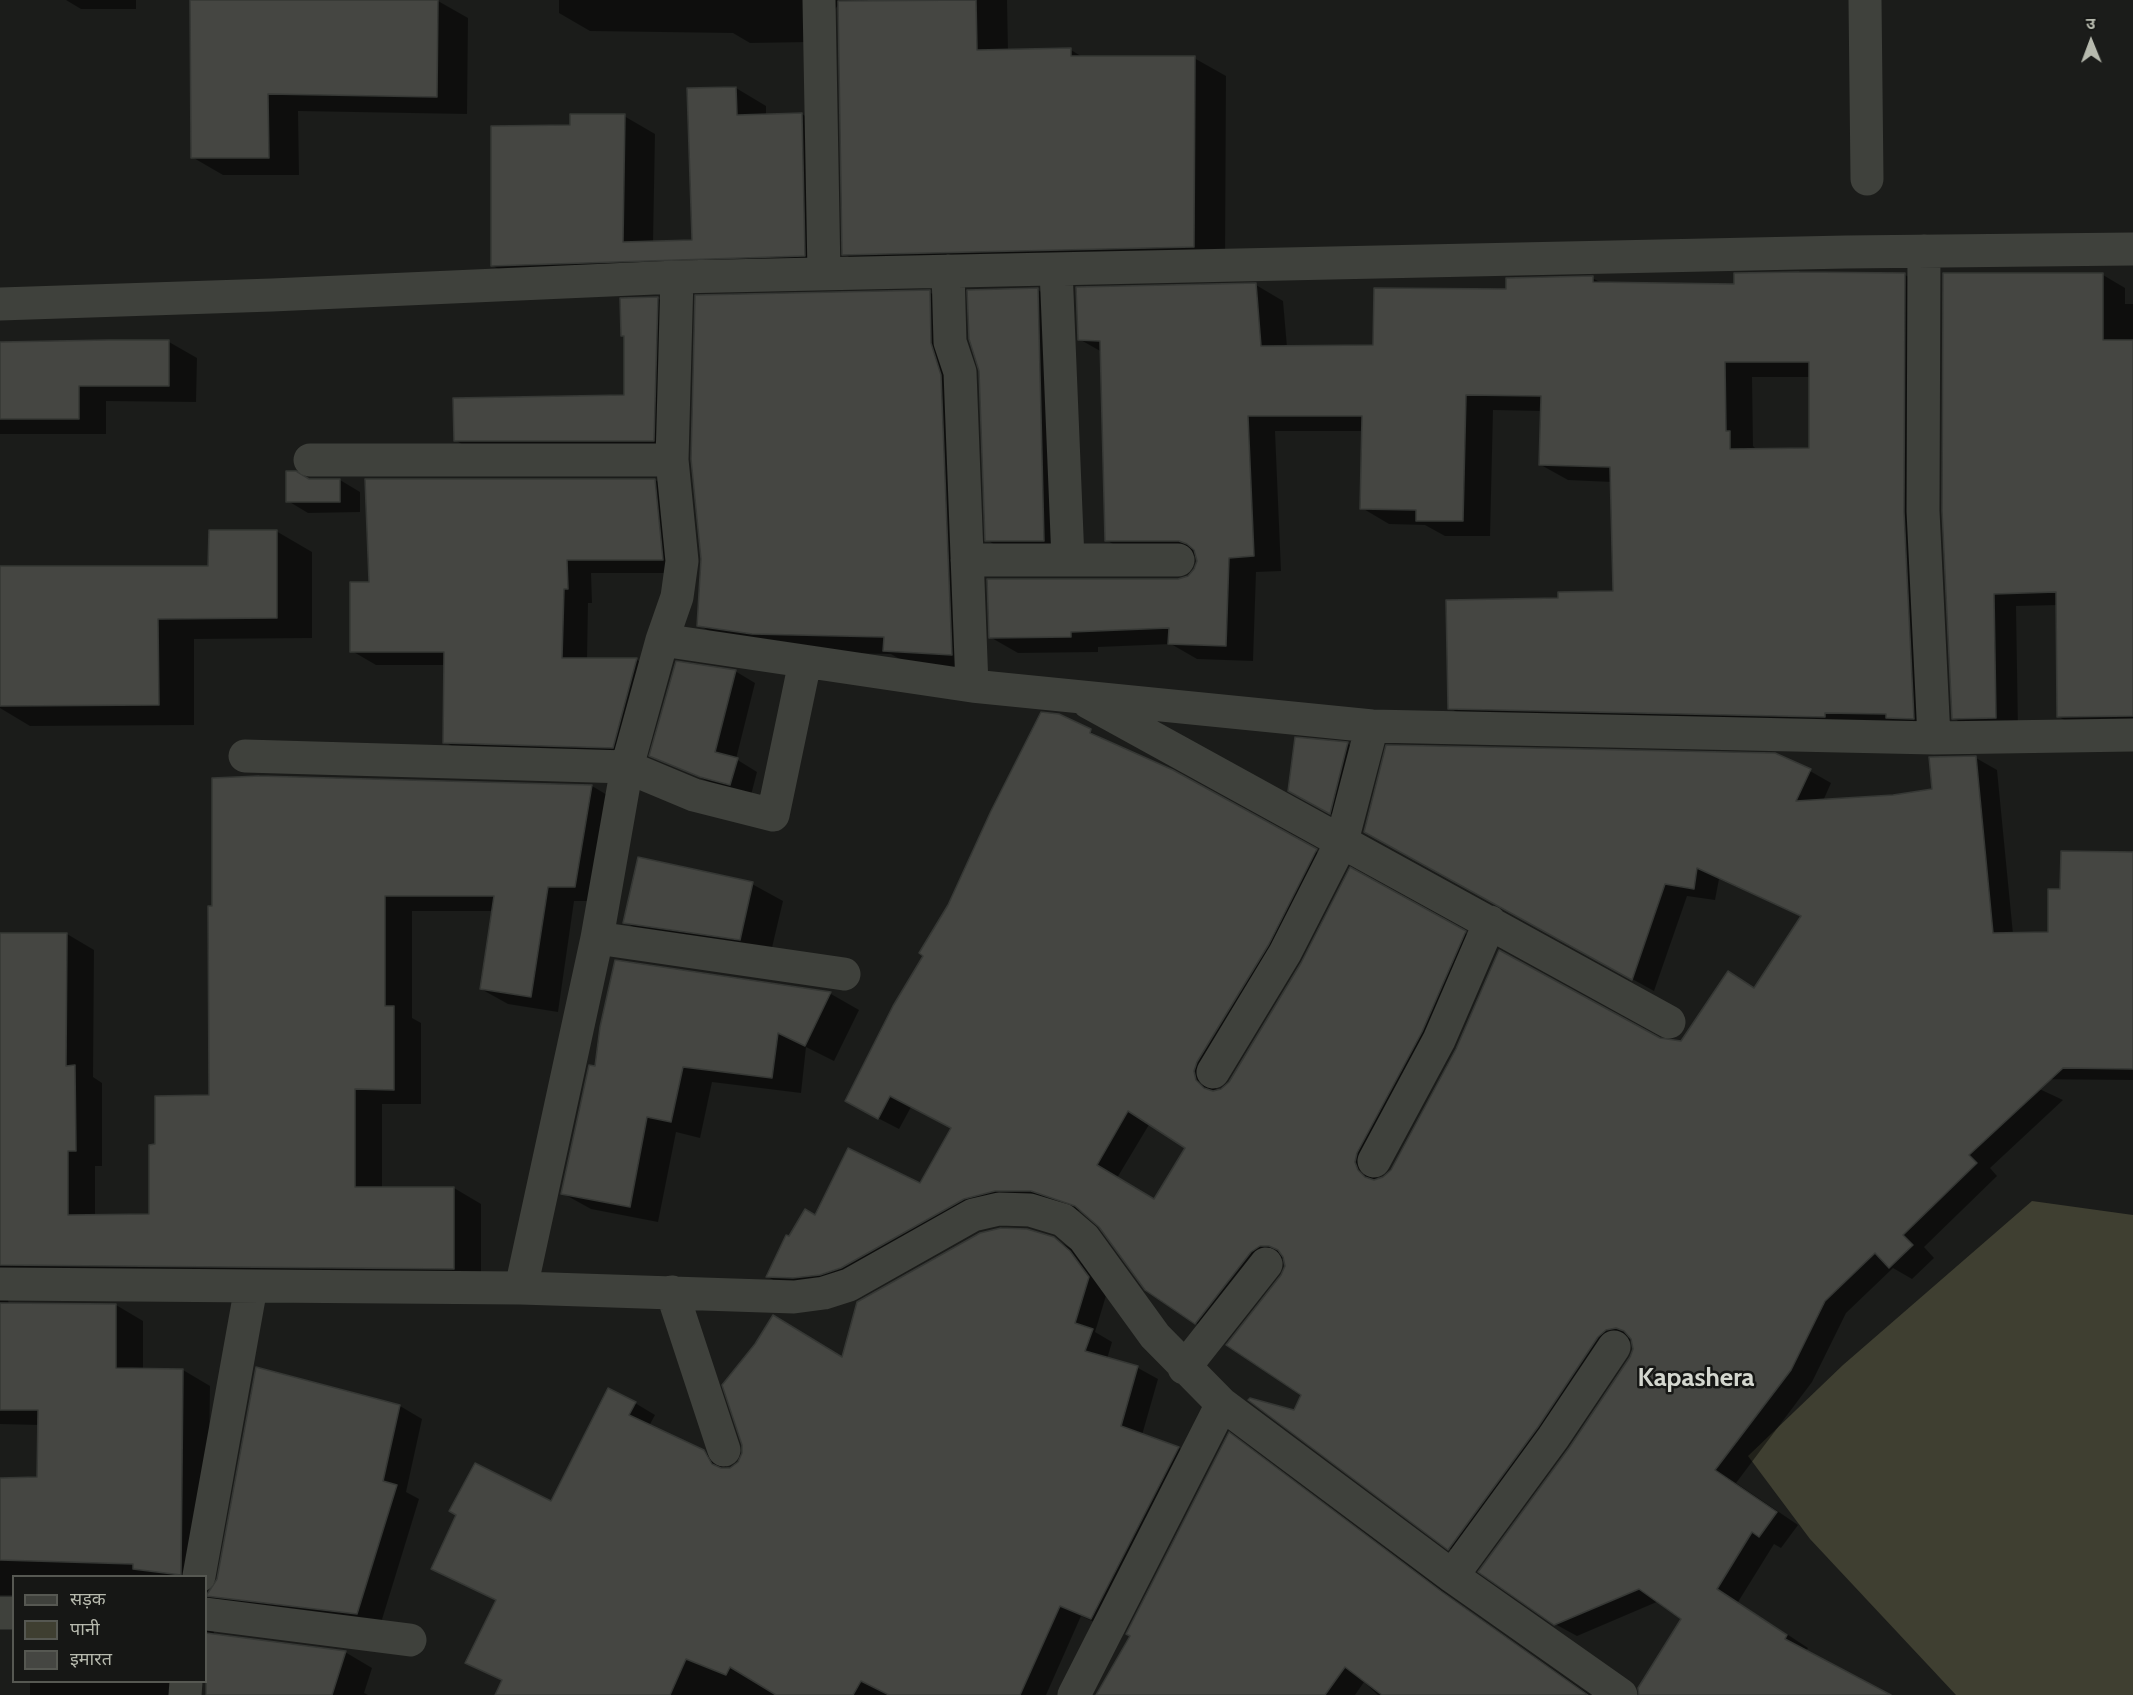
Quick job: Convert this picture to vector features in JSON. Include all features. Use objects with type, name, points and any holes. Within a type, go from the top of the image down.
[{"type":"street","points":[[819,0],[824,274]]},
{"type":"street","points":[[1865,0],[1867,179]]},
{"type":"street","points":[[0,304],[272,295],[677,277],[1923,251],[2133,249]]},
{"type":"street","points":[[1923,251],[1923,511],[1934,738]]},
{"type":"street","points":[[1056,269],[1068,560]]},
{"type":"street","points":[[948,271],[950,342],[960,372],[972,686]]},
{"type":"street","points":[[521,1288],[597,938],[627,767],[662,640],[677,597],[682,561],[672,460],[677,277]]},
{"type":"street","points":[[310,460],[672,460]]},
{"type":"street","points":[[967,560],[1179,560]]},
{"type":"street","points":[[662,640],[972,686],[1074,694],[1372,726],[1934,738],[2133,735]]},
{"type":"street","points":[[245,756],[627,767],[694,795],[773,815],[805,662]]},
{"type":"street","points":[[1074,694],[1669,1022]]},
{"type":"street","points":[[1213,1072],[1291,943],[1341,841],[1372,726]]},
{"type":"street","points":[[1374,1161],[1439,1040],[1490,922]]},
{"type":"street","points":[[597,938],[844,974]]},
{"type":"street","points":[[0,1284],[521,1288],[794,1296],[824,1293],[849,1285],[973,1215],[999,1209],[1030,1209],[1063,1220],[1084,1238],[1155,1336],[1184,1368],[1222,1404],[1452,1576],[1621,1695]]},
{"type":"street","points":[[1184,1368],[1266,1264]]},
{"type":"street","points":[[199,1575],[251,1287]]},
{"type":"street","points":[[672,1292],[724,1450]]},
{"type":"street","points":[[1452,1576],[1553,1438],[1614,1347]]},
{"type":"street","points":[[1082,1693],[1222,1404]]},
{"type":"street","points":[[207,1614],[410,1640]]},
{"type":"water","points":[[2032,1201],[2133,1215],[2133,1695],[1956,1695],[1810,1539],[1748,1456],[1843,1365]]},
{"type":"building","points":[[190,0],[438,0],[437,97],[268,94],[269,158],[191,158]]},
{"type":"building","points":[[976,0],[977,50],[1071,48],[1071,56],[1195,56],[1194,247],[842,255],[838,1]]},
{"type":"building","points":[[736,87],[737,115],[802,113],[805,256],[491,266],[491,126],[570,125],[570,114],[625,114],[623,242],[692,240],[687,88]]},
{"type":"building","points":[[1734,273],[1905,273],[1904,512],[1914,719],[1886,718],[1886,714],[1825,713],[1825,717],[1448,709],[1446,600],[1558,598],[1558,592],[1613,591],[1610,467],[1539,465],[1541,396],[1466,395],[1463,521],[1416,521],[1416,510],[1360,509],[1362,416],[1248,416],[1254,556],[1229,558],[1226,646],[1168,644],[1169,628],[1071,632],[1071,637],[989,638],[987,579],[1178,579],[1188,576],[1197,561],[1194,550],[1179,541],[1105,541],[1100,341],[1078,340],[1076,287],[1256,283],[1261,346],[1373,345],[1374,288],[1506,289],[1506,278],[1593,276],[1593,282],[1734,284]],"holes":[[[1725,362],[1809,362],[1809,448],[1730,449],[1730,431],[1726,431]]]},
{"type":"building","points":[[1943,273],[2103,273],[2103,340],[2133,340],[2133,716],[2057,717],[2056,592],[1994,594],[1996,718],[1952,719],[1942,511]]},
{"type":"building","points":[[1038,288],[1044,541],[985,541],[979,371],[969,339],[967,290]]},
{"type":"building","points":[[930,290],[931,343],[941,375],[952,655],[883,651],[884,637],[752,634],[697,626],[701,559],[691,459],[695,295]]},
{"type":"building","points":[[658,297],[654,441],[454,441],[453,398],[624,395],[624,336],[621,336],[620,298]]},
{"type":"building","points":[[169,340],[169,386],[79,386],[79,419],[0,419],[0,342]]},
{"type":"building","points":[[286,471],[296,471],[309,479],[340,479],[340,502],[286,502]]},
{"type":"building","points":[[365,479],[655,479],[663,560],[567,560],[568,589],[564,589],[562,658],[637,658],[613,748],[443,743],[444,652],[350,652],[350,582],[369,582]]},
{"type":"building","points":[[209,530],[277,530],[277,618],[158,619],[159,705],[0,706],[0,566],[208,566]]},
{"type":"building","points":[[676,661],[736,670],[715,752],[738,758],[730,785],[700,777],[649,756]]},
{"type":"building","points":[[1041,712],[1059,714],[1091,729],[1090,733],[1173,770],[1317,849],[1269,944],[1197,1062],[1194,1071],[1196,1080],[1204,1088],[1213,1091],[1221,1089],[1229,1082],[1301,963],[1350,867],[1466,931],[1422,1032],[1357,1153],[1355,1162],[1358,1170],[1365,1177],[1374,1180],[1383,1177],[1391,1170],[1456,1049],[1499,950],[1660,1038],[1681,1041],[1728,971],[1754,988],[1801,916],[1697,868],[1694,889],[1665,884],[1632,980],[1364,832],[1386,745],[1775,753],[1811,769],[1796,801],[1893,795],[1932,789],[1929,757],[1976,756],[1993,933],[2048,932],[2048,889],[2060,889],[2061,851],[2133,852],[2133,1069],[2063,1068],[1969,1155],[1977,1163],[1903,1235],[1913,1245],[1889,1268],[1875,1253],[1825,1301],[1791,1370],[1715,1470],[1777,1512],[1759,1537],[1752,1532],[1717,1589],[1787,1635],[1785,1639],[1891,1695],[1639,1695],[1638,1688],[1681,1619],[1639,1589],[1554,1625],[1478,1572],[1569,1448],[1630,1357],[1633,1349],[1631,1339],[1624,1331],[1616,1328],[1606,1330],[1598,1337],[1538,1427],[1448,1550],[1248,1400],[1250,1398],[1294,1410],[1301,1395],[1226,1345],[1281,1275],[1285,1266],[1278,1250],[1269,1246],[1260,1246],[1251,1252],[1195,1324],[1145,1290],[1099,1227],[1075,1206],[1031,1191],[995,1191],[964,1199],[841,1268],[820,1275],[793,1278],[766,1277],[786,1235],[789,1236],[805,1209],[815,1215],[848,1148],[920,1183],[951,1128],[890,1096],[878,1119],[845,1101],[893,1006],[923,956],[919,953],[948,905],[991,811]],"holes":[[[1128,1111],[1185,1148],[1154,1199],[1097,1165]]]},
{"type":"building","points":[[1295,737],[1348,742],[1330,814],[1288,791]]},
{"type":"building","points":[[259,776],[592,785],[575,887],[548,887],[531,997],[480,989],[494,896],[385,896],[385,1006],[394,1006],[394,1090],[355,1089],[355,1187],[454,1187],[454,1269],[0,1265],[0,933],[67,933],[66,1066],[75,1065],[76,1151],[68,1151],[68,1215],[149,1214],[149,1145],[155,1144],[155,1096],[209,1095],[208,906],[212,906],[212,778]]},
{"type":"building","points":[[638,857],[753,882],[740,940],[623,923]]},
{"type":"building","points":[[615,960],[831,992],[805,1046],[778,1033],[772,1078],[683,1067],[671,1122],[647,1117],[630,1207],[561,1194],[589,1065],[595,1066],[600,1027]]},
{"type":"building","points":[[1001,1228],[1027,1229],[1054,1237],[1070,1251],[1089,1277],[1075,1323],[1093,1329],[1085,1351],[1138,1366],[1121,1426],[1179,1447],[1091,1619],[1060,1606],[1020,1695],[889,1695],[861,1681],[853,1695],[776,1695],[730,1667],[726,1675],[686,1659],[670,1695],[495,1695],[502,1680],[465,1663],[496,1600],[431,1569],[456,1515],[449,1511],[475,1463],[551,1501],[608,1388],[636,1402],[629,1415],[704,1450],[712,1464],[721,1468],[730,1468],[738,1462],[742,1453],[742,1445],[722,1385],[755,1344],[773,1315],[842,1357],[857,1302],[980,1233]]},
{"type":"building","points":[[0,1303],[116,1304],[116,1368],[183,1369],[181,1575],[133,1569],[133,1564],[0,1560],[0,1478],[37,1477],[38,1410],[0,1410]]},
{"type":"building","points":[[256,1367],[400,1405],[383,1481],[397,1485],[357,1614],[207,1596],[217,1579]]},
{"type":"building","points":[[1229,1432],[1441,1591],[1588,1695],[1382,1695],[1345,1667],[1325,1695],[1096,1695],[1130,1636],[1126,1634]]},
{"type":"building","points":[[207,1633],[346,1651],[332,1695],[206,1695]]},
{"type":"district","name":"Kapashera","points":[[1696,1378]]}]
